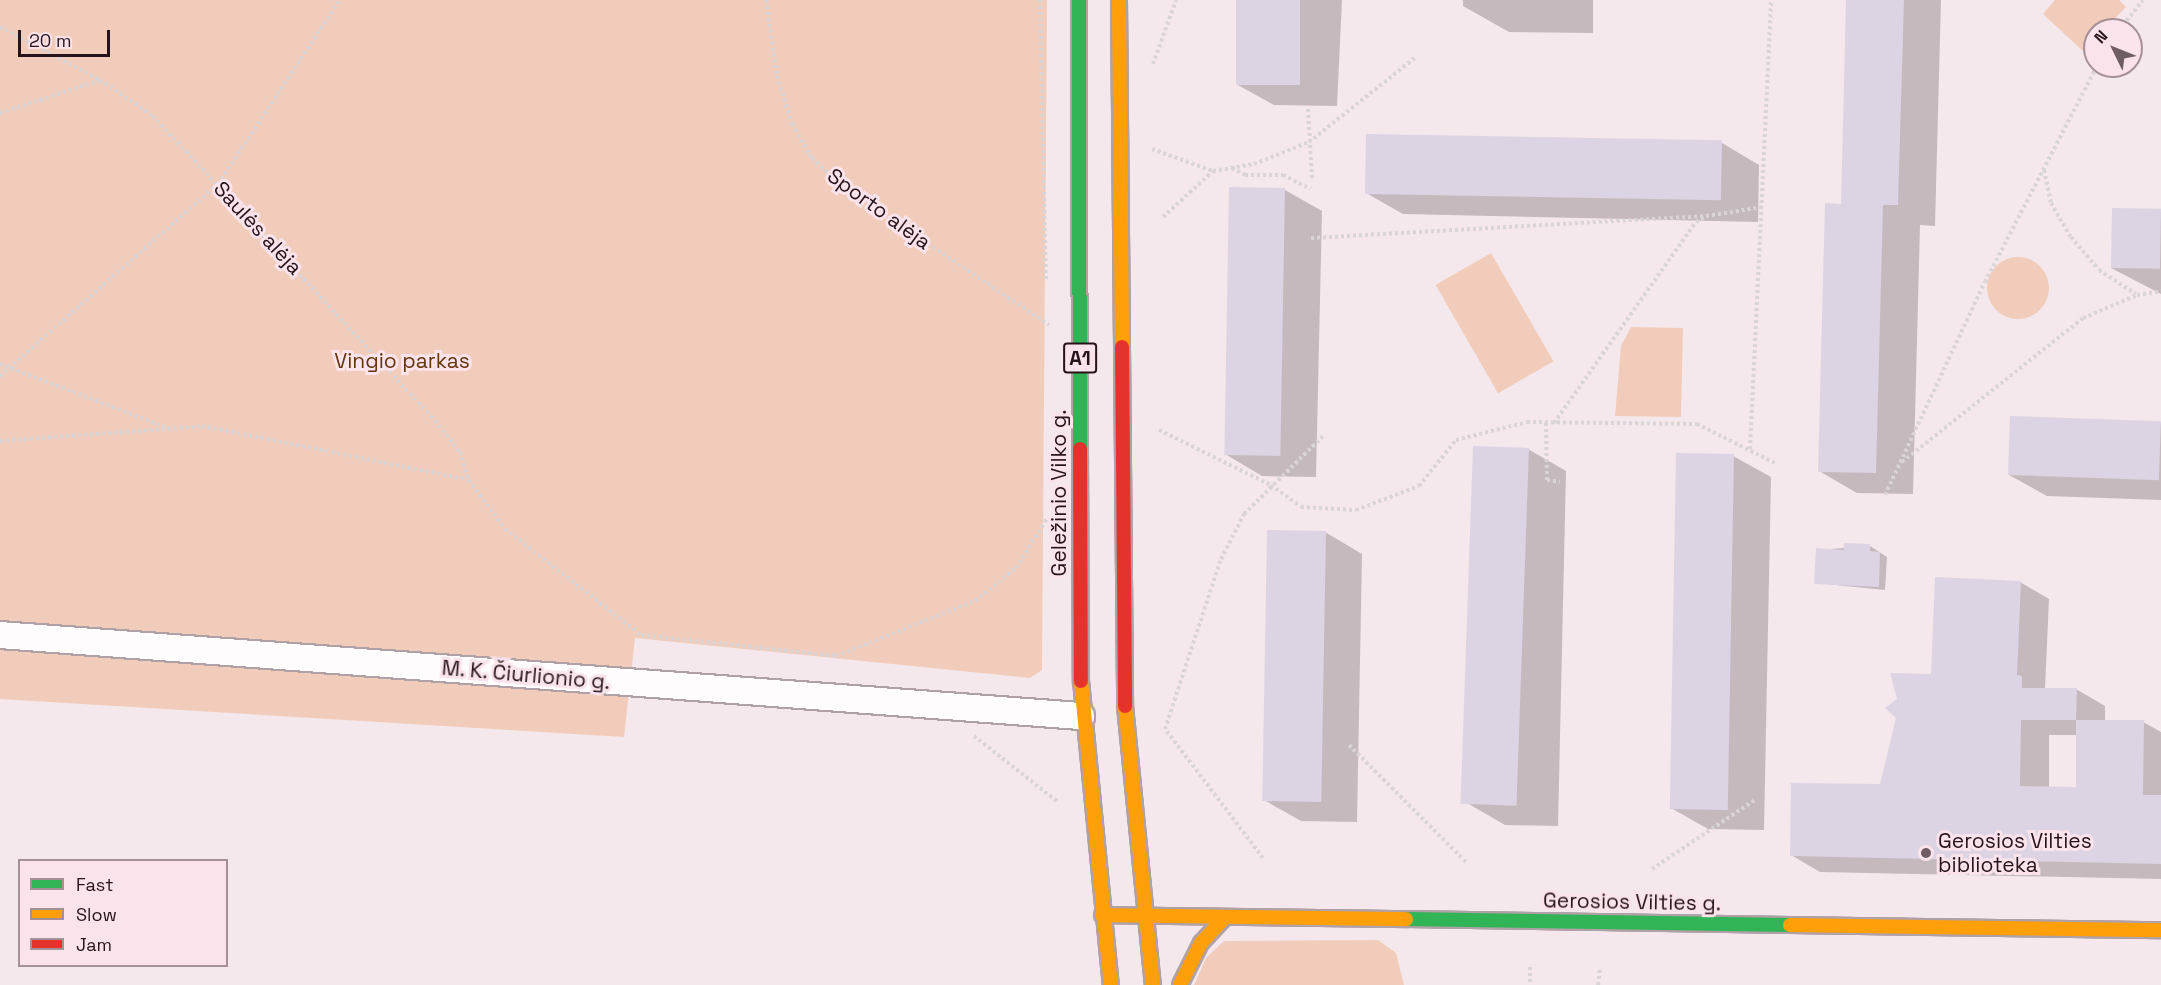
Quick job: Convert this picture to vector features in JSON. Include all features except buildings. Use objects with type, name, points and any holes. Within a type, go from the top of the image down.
[{"type":"main road","name":"Geležinio Vilko g.","points":[[1079,0],[1080,716],[1111,985]]},
{"type":"main road","name":"A1","points":[[1119,0],[1125,714],[1154,985]]},
{"type":"main road","name":"Gerosios Vilties g.","points":[[1102,915],[2161,930]]},
{"type":"main road","points":[[1180,985],[1201,943],[1224,918]]},
{"type":"street","name":"M. K. Čiurlionio g.","points":[[0,635],[1080,716]]},
{"type":"path","points":[[0,376],[218,184],[340,0]]},
{"type":"path","name":"Sporto alėja","points":[[766,0],[777,76],[792,124],[812,158],[852,193],[1057,331]]},
{"type":"path","points":[[1151,70],[1176,0]]},
{"type":"path","points":[[1750,449],[1771,0]]},
{"type":"path","points":[[2129,18],[2143,0]]},
{"type":"path","name":"Saulės alėja","points":[[0,27],[100,80],[153,116],[431,416],[460,452],[468,480],[504,529],[641,635],[836,656],[975,601],[1016,568],[1051,512]]},
{"type":"path","points":[[1148,147],[1214,171],[1232,168],[1310,142],[1417,56]]},
{"type":"path","points":[[1885,495],[2091,78]]},
{"type":"path","points":[[0,113],[100,80]]},
{"type":"path","points":[[1308,108],[1312,179]]},
{"type":"path","points":[[1232,168],[1245,174],[1283,175],[1311,189]]},
{"type":"path","points":[[2044,170],[2051,203],[2071,237],[2099,270],[2137,295]]},
{"type":"path","points":[[1163,217],[1214,171]]},
{"type":"path","points":[[1311,238],[1707,216],[1763,207]]},
{"type":"path","points":[[1554,423],[1696,222],[1707,216]]},
{"type":"path","points":[[1899,464],[2048,341],[2083,318],[2137,295],[2161,291]]},
{"type":"path","points":[[0,364],[167,428]]},
{"type":"path","points":[[1160,430],[1271,485],[1302,507],[1356,510],[1419,486],[1456,440],[1489,428],[1546,423],[1697,424],[1775,463]]},
{"type":"path","points":[[1546,423],[1547,480],[1560,482]]},
{"type":"path","points":[[0,441],[201,426],[468,480]]},
{"type":"path","points":[[1263,858],[1165,729],[1221,559],[1244,514],[1324,435]]},
{"type":"path","points":[[936,706],[1058,803]]},
{"type":"path","points":[[1349,745],[1467,863]]},
{"type":"path","points":[[1652,869],[1756,799]]},
{"type":"path","points":[[1530,967],[1530,985]]},
{"type":"path","points":[[1598,985],[1600,969]]},
{"type":"green space","name":"Vingio parkas","points":[[0,0],[1047,0],[1042,670],[1030,678],[635,638],[624,737],[0,699]]},
{"type":"green space","points":[[2055,0],[2119,0],[2126,7],[2115,18],[2083,18],[2083,51],[2043,14]]},
{"type":"green space","points":[[1491,253],[1554,361],[1498,393],[1436,285]]},
{"type":"green space","points":[[2018,257],[2030,259],[2040,266],[2047,276],[2049,288],[2047,300],[2040,310],[2030,317],[2018,319],[2006,317],[1996,310],[1989,300],[1987,288],[1989,276],[1996,266],[2006,259]]},
{"type":"green space","points":[[1631,327],[1683,328],[1681,417],[1615,416],[1621,346]]},
{"type":"green space","points":[[1378,940],[1396,953],[1404,985],[1194,985],[1206,958],[1224,941]]},
{"type":"traffic: fast","points":[[1079,0],[1080,449]]},
{"type":"traffic: fast","points":[[1406,919],[1790,925]]},
{"type":"traffic: slow","points":[[1119,0],[1122,347]]},
{"type":"traffic: slow","points":[[1081,681],[1111,985]]},
{"type":"traffic: slow","points":[[1125,706],[1153,985]]},
{"type":"traffic: slow","points":[[1102,915],[1406,919]]},
{"type":"traffic: slow","points":[[1180,985],[1201,943],[1224,918]]},
{"type":"traffic: slow","points":[[1790,925],[2161,930]]},
{"type":"traffic: jam","points":[[1122,347],[1125,706]]},
{"type":"traffic: jam","points":[[1080,449],[1081,681]]},
{"type":"place","name":"Gerosios Vilties biblioteka","points":[[1926,853]]}]
